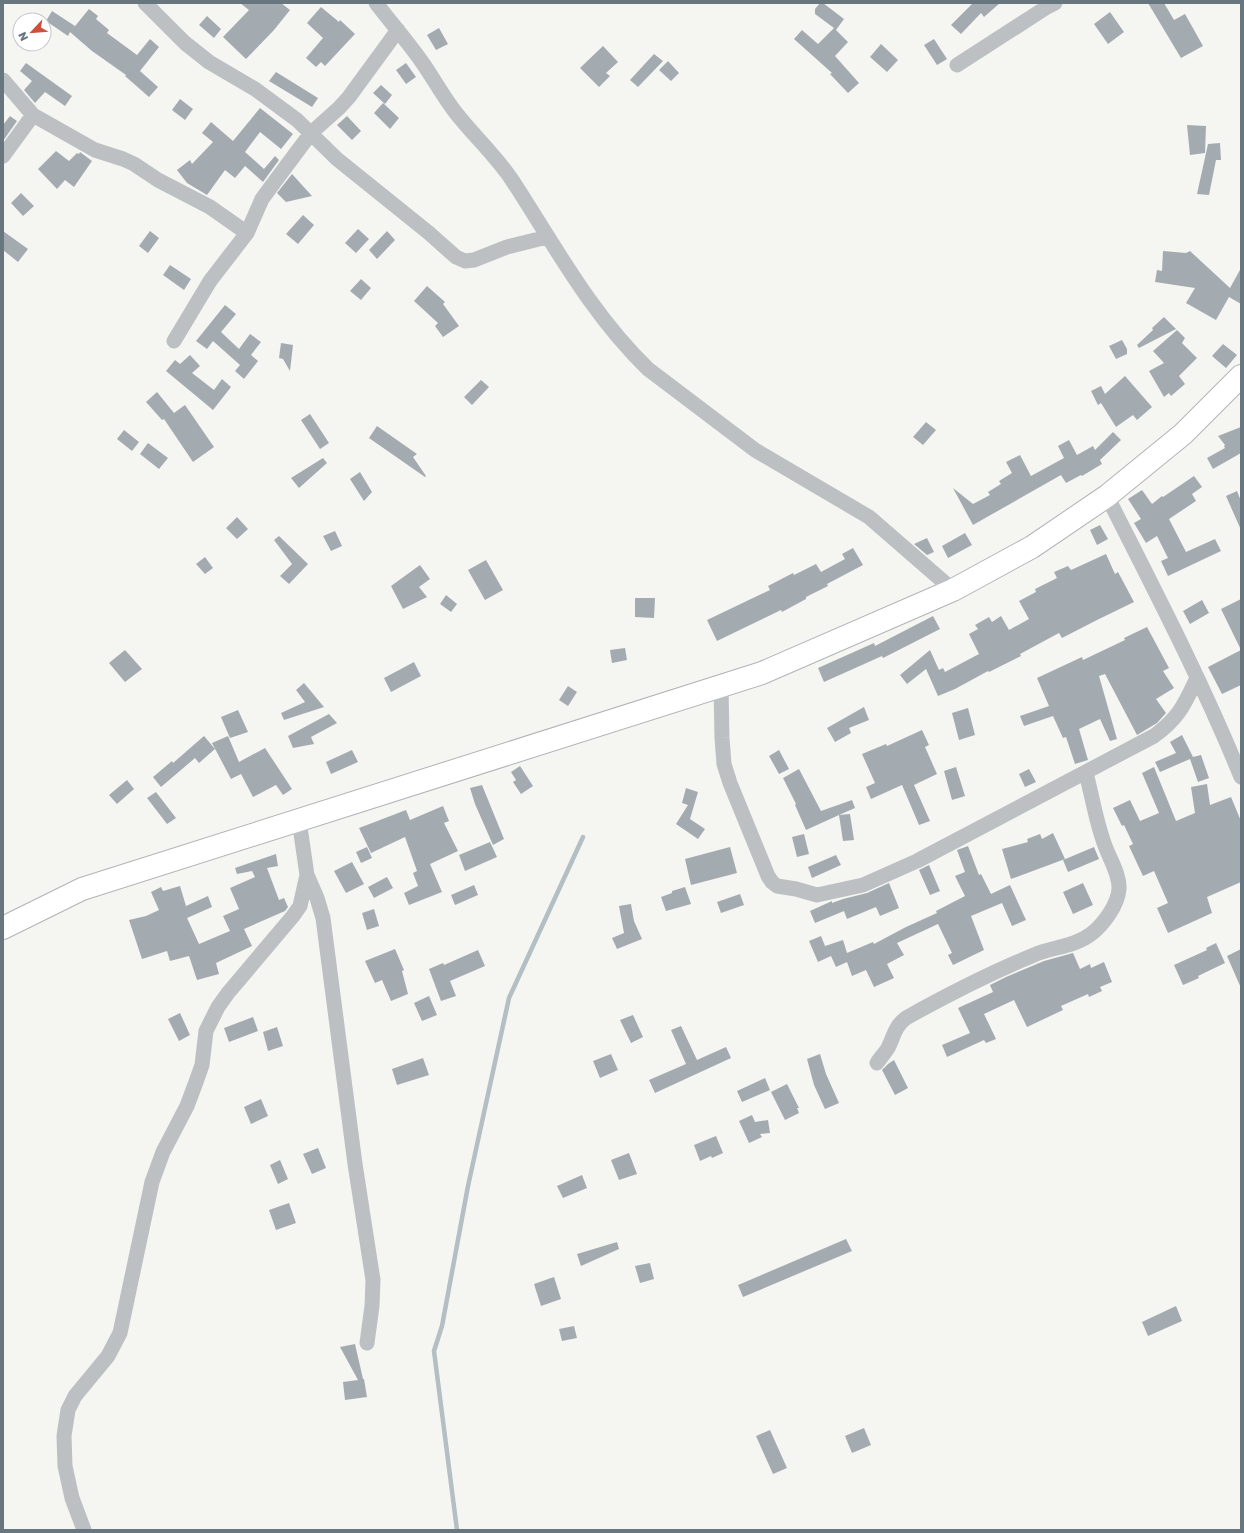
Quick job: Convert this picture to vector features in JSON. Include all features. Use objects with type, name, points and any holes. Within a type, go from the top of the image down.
[{"type":"main road","points":[[3,928],[82,889],[762,672],[953,590],[1032,547],[1107,496],[1183,434],[1241,376]]},
{"type":"street","points":[[145,3],[186,43],[209,62],[255,90],[297,120],[337,159],[429,233],[456,257],[465,261],[474,260],[507,247],[547,237]]},
{"type":"street","points":[[376,3],[424,65],[457,114],[504,169],[594,307],[616,336],[648,369],[756,450],[869,517],[953,590]]},
{"type":"street","points":[[957,65],[1055,3]]},
{"type":"street","points":[[174,341],[210,282],[247,233],[262,199],[311,133],[349,97],[398,30]]},
{"type":"street","points":[[3,80],[32,115],[95,150],[123,158],[134,164],[158,180],[210,207],[247,233]]},
{"type":"street","points":[[3,156],[32,115]]},
{"type":"street","points":[[1107,496],[1181,642],[1225,737],[1241,777]]},
{"type":"street","points":[[721,686],[724,764],[730,783],[768,876],[777,886],[796,889],[810,894],[824,895],[863,885],[918,861],[1154,736],[1176,717],[1197,678]]},
{"type":"street","points":[[877,1063],[887,1049],[898,1025],[906,1018],[975,982],[1035,954],[1080,941],[1100,926],[1117,899],[1119,889],[1118,878],[1104,842],[1086,773]]},
{"type":"street","points":[[299,820],[307,875],[317,898],[323,918],[354,1156],[372,1268],[372,1306],[366,1343]]},
{"type":"street","points":[[84,1530],[72,1498],[65,1466],[64,1436],[68,1410],[75,1396],[108,1356],[120,1333],[152,1182],[163,1152],[187,1106],[196,1082],[202,1065],[206,1031],[218,1007],[228,993],[294,916],[300,906],[307,875]]},
{"type":"building","points":[[240,3],[281,3],[290,10],[274,30],[246,59],[223,37],[249,10]]},
{"type":"building","points":[[820,3],[823,3],[844,19],[836,30],[848,42],[835,56],[859,83],[848,93],[830,74],[832,73],[794,39],[802,30],[818,44],[834,28],[815,14],[815,9]]},
{"type":"building","points":[[973,3],[1000,3],[984,17],[981,13],[961,34],[951,25]]},
{"type":"building","points":[[1148,3],[1164,3],[1174,20],[1185,14],[1203,46],[1181,58]]},
{"type":"building","points":[[321,7],[339,22],[340,20],[355,34],[325,66],[321,62],[316,67],[306,58],[323,38],[307,23]]},
{"type":"building","points":[[89,9],[98,16],[96,19],[109,30],[107,33],[137,55],[150,39],[159,47],[140,71],[158,87],[149,97],[125,76],[126,75],[92,51],[70,32],[68,36],[52,25],[52,11],[75,26],[71,31]]},
{"type":"building","points":[[1110,12],[1124,32],[1108,44],[1094,24]]},
{"type":"building","points":[[207,16],[221,29],[214,38],[199,25]]},
{"type":"building","points":[[439,28],[448,44],[436,50],[427,35]]},
{"type":"building","points":[[934,39],[947,59],[937,65],[924,45]]},
{"type":"building","points":[[881,44],[898,60],[887,72],[870,57]]},
{"type":"building","points":[[603,46],[618,62],[606,73],[610,76],[599,87],[580,68]]},
{"type":"building","points":[[654,54],[663,61],[638,87],[630,80]]},
{"type":"building","points":[[668,61],[679,73],[671,81],[659,70]]},
{"type":"building","points":[[26,63],[72,96],[65,106],[45,92],[35,103],[24,90],[32,81],[20,71]]},
{"type":"building","points":[[406,63],[416,77],[406,84],[396,70]]},
{"type":"building","points":[[276,72],[318,98],[312,107],[269,81]]},
{"type":"building","points":[[381,85],[392,95],[385,104],[373,93]]},
{"type":"building","points":[[180,99],[193,109],[185,120],[172,110]]},
{"type":"building","points":[[383,103],[399,118],[390,129],[374,113]]},
{"type":"building","points":[[260,108],[293,134],[281,149],[260,132],[245,152],[264,169],[275,156],[279,160],[263,182],[245,166],[235,178],[225,170],[207,195],[187,183],[177,170],[190,160],[192,164],[213,142],[202,133],[211,122],[233,141]]},
{"type":"building","points":[[10,116],[17,121],[3,141],[3,125]]},
{"type":"building","points":[[347,116],[361,131],[352,140],[337,125]]},
{"type":"building","points":[[1187,125],[1206,126],[1205,153],[1190,155]]},
{"type":"building","points":[[1220,143],[1221,160],[1216,160],[1209,195],[1197,194],[1208,144]]},
{"type":"building","points":[[56,151],[69,161],[80,152],[92,161],[74,187],[65,180],[57,189],[38,169]]},
{"type":"building","points":[[292,174],[312,196],[286,202],[277,193]]},
{"type":"building","points":[[21,193],[34,206],[23,216],[11,203]]},
{"type":"building","points":[[303,215],[314,225],[298,244],[286,234]]},
{"type":"building","points":[[358,229],[369,239],[356,253],[345,243]]},
{"type":"building","points":[[3,231],[28,249],[18,262],[3,250]]},
{"type":"building","points":[[150,231],[159,238],[148,253],[139,246]]},
{"type":"building","points":[[387,231],[395,240],[377,259],[369,250]]},
{"type":"building","points":[[1163,251],[1186,253],[1190,251],[1230,288],[1241,268],[1241,304],[1229,297],[1216,320],[1186,303],[1195,288],[1155,282],[1157,270],[1162,271]]},
{"type":"building","points":[[170,265],[191,279],[184,290],[163,275]]},
{"type":"building","points":[[361,279],[371,288],[361,300],[350,291]]},
{"type":"building","points":[[427,286],[445,302],[443,304],[459,326],[443,337],[435,326],[438,323],[414,301]]},
{"type":"building","points":[[225,305],[236,314],[221,332],[239,349],[250,334],[261,342],[251,355],[258,361],[244,379],[235,371],[240,365],[213,341],[207,349],[196,341]]},
{"type":"building","points":[[1164,317],[1176,329],[1139,348],[1137,345]]},
{"type":"building","points":[[1177,330],[1185,338],[1182,343],[1197,358],[1179,376],[1185,384],[1171,396],[1169,393],[1164,397],[1149,371],[1164,363],[1153,351]]},
{"type":"building","points":[[1122,340],[1127,349],[1127,354],[1116,359],[1109,346]]},
{"type":"building","points":[[281,343],[293,345],[290,371],[283,359],[279,358]]},
{"type":"building","points":[[1223,344],[1237,355],[1226,368],[1212,356]]},
{"type":"building","points":[[190,355],[200,366],[192,373],[214,390],[222,379],[231,387],[213,410],[166,371],[175,360],[180,364]]},
{"type":"building","points":[[1125,376],[1152,407],[1137,420],[1133,415],[1116,427],[1101,403],[1098,405],[1091,391],[1101,386],[1105,394]]},
{"type":"building","points":[[481,380],[489,387],[472,405],[464,397]]},
{"type":"building","points":[[157,392],[174,413],[185,405],[214,447],[193,462],[164,419],[162,420],[146,402]]},
{"type":"building","points":[[310,414],[329,443],[320,449],[301,420]]},
{"type":"building","points":[[926,422],[936,430],[923,445],[913,437]]},
{"type":"building","points":[[377,426],[417,454],[413,457],[426,476],[425,477],[369,438]]},
{"type":"building","points":[[1241,427],[1241,453],[1213,469],[1207,458],[1225,448],[1225,445],[1218,436]]},
{"type":"building","points":[[124,430],[139,442],[132,451],[117,439]]},
{"type":"building","points":[[1113,432],[1121,440],[1100,460],[1102,464],[1082,476],[1081,475],[1066,483],[1061,475],[973,525],[953,488],[973,504],[990,495],[988,492],[1001,484],[999,481],[1012,473],[1006,462],[1020,455],[1031,476],[1064,458],[1058,446],[1069,440],[1077,455],[1093,446],[1095,450]]},
{"type":"building","points":[[148,443],[168,458],[159,469],[140,454]]},
{"type":"building","points":[[323,458],[327,463],[299,488],[291,478]]},
{"type":"building","points":[[360,472],[372,492],[364,501],[350,479]]},
{"type":"building","points":[[1194,476],[1202,487],[1192,494],[1196,501],[1169,519],[1186,552],[1215,539],[1221,551],[1168,576],[1161,561],[1168,558],[1157,536],[1146,543],[1134,523],[1141,519],[1128,499],[1142,490],[1152,504]]},
{"type":"building","points":[[1237,491],[1241,501],[1241,530],[1226,496]]},
{"type":"building","points":[[237,517],[248,529],[237,539],[226,528]]},
{"type":"building","points":[[1100,525],[1108,539],[1097,545],[1090,530]]},
{"type":"building","points":[[335,531],[342,546],[331,551],[323,536]]},
{"type":"building","points":[[965,533],[972,545],[948,558],[942,546]]},
{"type":"building","points":[[279,536],[308,564],[289,584],[280,576],[292,564],[274,540]]},
{"type":"building","points":[[927,538],[934,552],[927,555],[914,544]]},
{"type":"building","points":[[853,548],[863,565],[827,584],[828,586],[806,597],[806,599],[782,612],[781,610],[717,641],[707,620],[770,590],[768,586],[793,573],[794,575],[816,564],[821,572],[845,559],[842,554]]},
{"type":"building","points":[[1106,554],[1115,574],[1118,572],[1134,602],[1062,638],[1059,633],[1020,654],[1021,656],[938,696],[926,669],[907,684],[900,675],[930,650],[939,670],[943,668],[945,672],[979,654],[969,634],[978,629],[975,625],[989,617],[992,622],[1001,616],[1009,630],[1029,619],[1019,601],[1036,592],[1035,589],[1057,578],[1054,572],[1068,566],[1071,570]]},
{"type":"building","points":[[205,557],[213,568],[205,574],[196,564]]},
{"type":"building","points":[[486,560],[503,590],[485,600],[468,570]]},
{"type":"building","points":[[420,565],[430,579],[419,587],[427,597],[403,609],[391,586]]},
{"type":"building","points":[[446,595],[457,604],[451,612],[440,604]]},
{"type":"building","points":[[635,598],[655,598],[654,618],[635,617]]},
{"type":"building","points":[[1241,599],[1241,650],[1221,609]]},
{"type":"building","points":[[1202,600],[1209,613],[1190,624],[1183,611]]},
{"type":"building","points":[[933,616],[940,629],[883,658],[882,656],[824,682],[818,668],[874,643],[875,646]]},
{"type":"building","points":[[1147,627],[1169,668],[1163,671],[1174,688],[1156,699],[1166,713],[1157,723],[1137,735],[1105,674],[1099,676],[1117,739],[1110,741],[1100,719],[1079,729],[1088,760],[1075,764],[1066,737],[1063,738],[1053,716],[1024,726],[1020,716],[1049,706],[1037,678],[1082,657],[1083,660],[1125,640],[1124,638]]},
{"type":"building","points":[[625,648],[627,660],[612,663],[610,650]]},
{"type":"building","points":[[125,650],[142,669],[125,682],[109,663]]},
{"type":"building","points":[[1241,650],[1241,685],[1222,694],[1208,667]]},
{"type":"building","points":[[414,662],[421,676],[391,692],[384,678]]},
{"type":"building","points":[[304,683],[324,707],[284,720],[281,713],[305,702],[296,690]]},
{"type":"building","points":[[568,686],[577,692],[568,706],[559,700]]},
{"type":"building","points":[[864,707],[869,720],[849,728],[851,733],[835,742],[827,728]]},
{"type":"building","points":[[968,708],[975,735],[959,740],[952,713]]},
{"type":"building","points":[[238,710],[248,732],[230,738],[221,717]]},
{"type":"building","points":[[329,714],[337,723],[311,737],[314,744],[293,748],[288,736]]},
{"type":"building","points":[[922,730],[929,745],[925,747],[937,774],[914,785],[930,821],[919,825],[902,785],[871,799],[866,787],[875,783],[862,754],[886,744],[887,746]]},
{"type":"building","points":[[1182,735],[1193,757],[1201,755],[1209,778],[1198,782],[1190,759],[1160,772],[1155,762],[1176,753],[1170,742]]},
{"type":"building","points":[[204,736],[215,749],[199,763],[195,758],[161,787],[153,777],[172,761],[173,763]]},
{"type":"building","points":[[228,736],[239,762],[265,748],[292,789],[283,795],[276,785],[253,797],[241,774],[231,779],[212,743]]},
{"type":"building","points":[[352,750],[358,762],[331,774],[326,762]]},
{"type":"building","points":[[779,750],[789,769],[779,774],[769,756]]},
{"type":"building","points":[[520,766],[533,786],[521,794],[513,782],[516,780],[511,772]]},
{"type":"building","points":[[956,767],[965,796],[952,800],[944,771]]},
{"type":"building","points":[[1154,767],[1176,821],[1195,813],[1191,787],[1207,784],[1210,805],[1231,797],[1241,821],[1241,882],[1207,897],[1212,913],[1168,933],[1157,908],[1168,903],[1154,871],[1143,876],[1129,846],[1133,844],[1124,825],[1122,826],[1113,808],[1130,800],[1140,821],[1159,813],[1142,773]]},
{"type":"building","points":[[799,769],[821,811],[852,800],[855,808],[806,830],[795,805],[796,804],[783,778]]},
{"type":"building","points":[[1029,769],[1036,782],[1025,787],[1019,774]]},
{"type":"building","points":[[127,780],[134,789],[117,804],[109,795]]},
{"type":"building","points":[[482,785],[504,839],[493,845],[475,804],[470,788]]},
{"type":"building","points":[[686,788],[698,792],[690,819],[705,829],[698,839],[676,824],[688,805],[682,803]]},
{"type":"building","points":[[156,792],[176,818],[167,824],[147,798]]},
{"type":"building","points":[[443,806],[449,821],[444,823],[458,851],[430,864],[442,892],[409,905],[404,893],[418,886],[413,873],[417,871],[405,837],[371,853],[359,828],[406,810],[410,820]]},
{"type":"building","points":[[850,814],[854,840],[843,841],[839,815]]},
{"type":"building","points":[[1053,833],[1065,859],[1011,879],[1002,849],[1028,842],[1027,839],[1040,834],[1042,839]]},
{"type":"building","points":[[804,834],[809,854],[797,857],[792,837]]},
{"type":"building","points":[[490,842],[497,857],[465,871],[459,855]]},
{"type":"building","points":[[968,846],[979,875],[981,874],[991,894],[1010,885],[1026,920],[1012,926],[1002,903],[971,916],[984,950],[953,965],[948,955],[952,953],[938,924],[897,943],[904,955],[887,964],[894,978],[874,987],[866,970],[852,976],[847,962],[836,967],[831,956],[818,962],[809,941],[821,936],[825,946],[843,940],[847,953],[873,942],[874,944],[937,913],[936,911],[965,896],[955,876],[965,872],[957,850]]},
{"type":"building","points":[[367,847],[372,858],[361,863],[356,852]]},
{"type":"building","points":[[730,847],[737,873],[691,885],[685,859]]},
{"type":"building","points":[[1094,847],[1099,859],[1068,872],[1063,860]]},
{"type":"building","points":[[276,854],[278,866],[267,868],[279,900],[284,898],[288,907],[285,911],[244,929],[252,946],[216,963],[219,974],[197,980],[189,956],[170,961],[167,951],[142,959],[129,920],[146,916],[159,910],[151,892],[161,887],[163,891],[180,886],[186,906],[208,896],[212,907],[187,918],[199,944],[230,931],[223,916],[239,909],[230,888],[255,877],[252,871],[237,874],[235,868]]},
{"type":"building","points":[[836,855],[841,865],[812,878],[808,867]]},
{"type":"building","points":[[352,862],[364,884],[346,893],[334,871]]},
{"type":"building","points":[[929,865],[940,891],[930,895],[919,870]]},
{"type":"building","points":[[387,877],[393,888],[374,898],[368,887]]},
{"type":"building","points":[[889,883],[899,908],[880,916],[876,907],[847,919],[844,911],[815,923],[810,911],[832,901],[832,903],[867,893]]},
{"type":"building","points":[[1083,883],[1093,905],[1073,914],[1063,892]]},
{"type":"building","points":[[474,885],[478,895],[455,905],[451,895]]},
{"type":"building","points":[[685,887],[691,904],[666,911],[661,897],[672,893],[672,891]]},
{"type":"building","points":[[740,894],[744,905],[721,913],[717,902]]},
{"type":"building","points":[[631,904],[634,921],[642,939],[617,949],[612,938],[624,933],[619,906]]},
{"type":"building","points":[[374,909],[379,926],[367,930],[362,913]]},
{"type":"building","points":[[1216,943],[1225,963],[1198,976],[1199,978],[1183,985],[1174,965],[1207,950],[1206,948]]},
{"type":"building","points":[[395,949],[404,970],[402,971],[408,994],[391,1001],[382,980],[375,983],[365,961]]},
{"type":"building","points":[[1241,949],[1241,988],[1227,956]]},
{"type":"building","points":[[478,950],[485,966],[450,981],[456,996],[441,1001],[429,969],[443,963],[444,965]]},
{"type":"building","points":[[1073,953],[1080,969],[1090,964],[1091,968],[1104,962],[1112,982],[1100,987],[1102,991],[1089,997],[1088,994],[1061,1006],[1063,1010],[1027,1027],[1014,1000],[984,1014],[996,1039],[986,1043],[984,1040],[947,1057],[942,1045],[970,1033],[958,1008],[993,992],[990,985],[1006,977],[1044,961]]},
{"type":"building","points":[[429,996],[437,1015],[422,1021],[414,1003]]},
{"type":"building","points":[[180,1013],[190,1035],[179,1041],[168,1019]]},
{"type":"building","points":[[633,1015],[643,1037],[631,1043],[620,1020]]},
{"type":"building","points":[[253,1017],[258,1031],[229,1042],[224,1028]]},
{"type":"building","points":[[681,1026],[697,1060],[726,1047],[731,1058],[655,1093],[649,1080],[686,1064],[671,1030]]},
{"type":"building","points":[[277,1027],[283,1046],[268,1051],[263,1032]]},
{"type":"building","points":[[611,1054],[618,1070],[600,1078],[593,1061]]},
{"type":"building","points":[[820,1054],[826,1074],[839,1103],[825,1109],[814,1085],[807,1059]]},
{"type":"building","points":[[423,1058],[429,1075],[397,1085],[392,1069]]},
{"type":"building","points":[[894,1060],[908,1088],[895,1095],[882,1070]]},
{"type":"building","points":[[765,1078],[770,1090],[742,1102],[737,1091]]},
{"type":"building","points":[[787,1084],[799,1108],[797,1108],[799,1113],[785,1120],[771,1092]]},
{"type":"building","points":[[261,1099],[268,1116],[251,1124],[244,1107]]},
{"type":"building","points":[[752,1115],[755,1122],[768,1120],[770,1133],[760,1134],[762,1137],[749,1143],[739,1121]]},
{"type":"building","points":[[716,1136],[723,1153],[700,1161],[694,1145]]},
{"type":"building","points":[[318,1148],[326,1168],[312,1174],[303,1154]]},
{"type":"building","points":[[629,1153],[637,1174],[619,1180],[611,1160]]},
{"type":"building","points":[[280,1160],[288,1179],[278,1184],[270,1165]]},
{"type":"building","points":[[582,1175],[587,1188],[563,1198],[557,1186]]},
{"type":"building","points":[[289,1203],[296,1223],[276,1230],[269,1210]]},
{"type":"building","points":[[846,1239],[852,1251],[743,1297],[738,1285]]},
{"type":"building","points":[[617,1242],[619,1249],[581,1266],[577,1254]]},
{"type":"building","points":[[650,1263],[654,1279],[640,1283],[635,1266]]},
{"type":"building","points":[[554,1277],[561,1299],[541,1306],[534,1284]]},
{"type":"building","points":[[1176,1306],[1182,1321],[1148,1336],[1142,1322]]},
{"type":"building","points":[[574,1326],[577,1338],[562,1341],[559,1329]]},
{"type":"building","points":[[355,1344],[367,1397],[345,1400],[343,1382],[358,1380],[340,1347]]},
{"type":"building","points":[[864,1428],[871,1445],[852,1453],[845,1436]]},
{"type":"building","points":[[770,1430],[787,1468],[773,1474],[756,1436]]},
{"type":"waterway","points":[[457,1530],[434,1351],[442,1326],[468,1186],[509,998],[583,837]]}]
